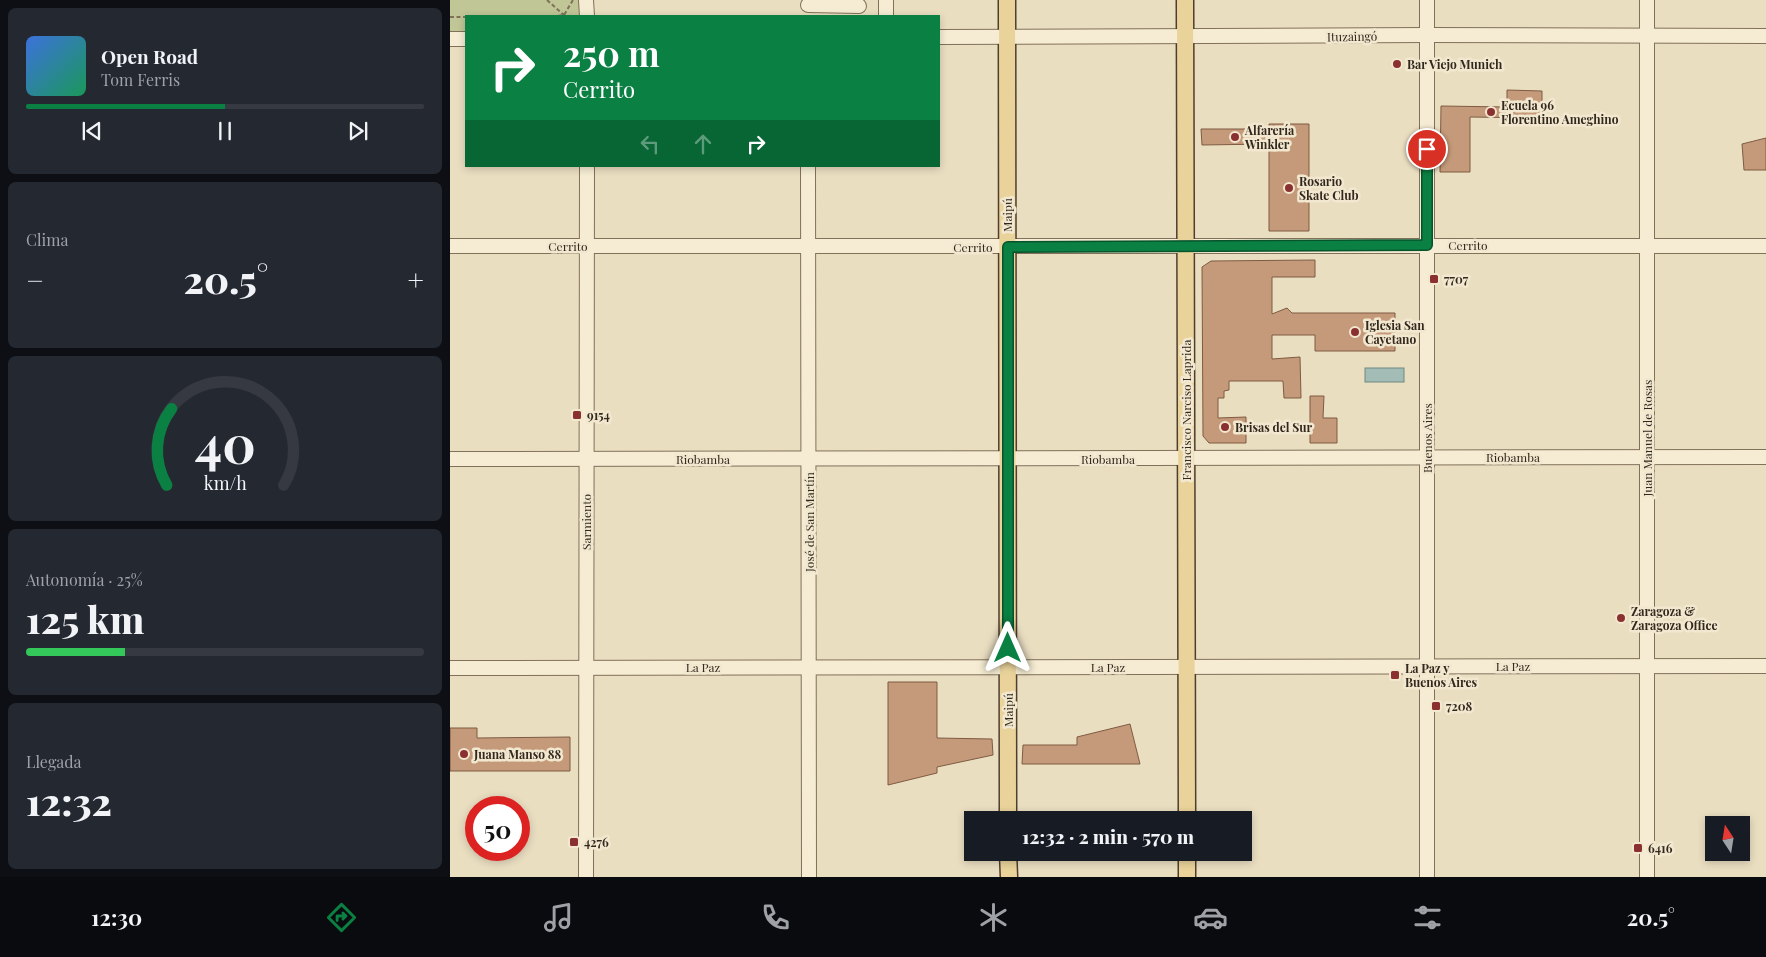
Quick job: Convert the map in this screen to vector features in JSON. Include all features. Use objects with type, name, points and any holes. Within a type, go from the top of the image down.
[{"type":"main road","name":"Maipú","points":[[1007,0],[1008,811]]},
{"type":"main road","name":"Francisco Narciso Laprida","points":[[1185,0],[1187,811]]},
{"type":"main road","points":[[1008,861],[1008,877]]},
{"type":"main road","points":[[1187,861],[1187,877]]},
{"type":"street","points":[[586,0],[587,15]]},
{"type":"street","points":[[886,0],[886,15]]},
{"type":"street","name":"Buenos Aires","points":[[1426,0],[1427,877]]},
{"type":"street","name":"Juan Manuel de Rosas","points":[[1647,0],[1647,877]]},
{"type":"street","points":[[808,7],[859,7]]},
{"type":"street","name":"Ituzaingó","points":[[940,37],[1766,36]]},
{"type":"street","points":[[450,39],[465,38]]},
{"type":"street","name":"Sarmiento","points":[[586,877],[587,167]]},
{"type":"street","name":"José de San Martín","points":[[808,167],[809,877]]},
{"type":"street","name":"Cerrito","points":[[450,246],[1766,246]]},
{"type":"street","name":"Riobamba","points":[[450,459],[1766,458]]},
{"type":"street","name":"La Paz","points":[[450,668],[1766,666]]},
{"type":"path","points":[[547,0],[563,15]]},
{"type":"path","points":[[565,15],[573,0]]},
{"type":"path","points":[[450,17],[465,17]]},
{"type":"green space","points":[[450,0],[586,0],[587,15],[465,15],[465,39],[450,39]]},
{"type":"water","points":[[1365,368],[1404,368],[1404,382],[1365,382]]},
{"type":"building","points":[[1507,90],[1542,91],[1542,118],[1470,117],[1470,172],[1440,172],[1441,106],[1507,107]]},
{"type":"building","name":"Rosario Skate Club","points":[[1269,124],[1309,124],[1309,231],[1269,231],[1269,144],[1202,145],[1201,129],[1269,129]]},
{"type":"building","points":[[1766,138],[1766,170],[1744,170],[1742,144]]},
{"type":"building","points":[[1315,260],[1315,277],[1272,277],[1272,314],[1287,308],[1292,313],[1395,313],[1395,351],[1315,351],[1315,335],[1272,335],[1272,359],[1300,357],[1301,398],[1284,398],[1283,381],[1229,381],[1229,390],[1224,391],[1224,398],[1218,398],[1218,418],[1246,417],[1246,443],[1209,443],[1203,436],[1202,267],[1211,261]]},
{"type":"building","points":[[1310,396],[1324,396],[1323,418],[1337,418],[1337,443],[1310,443]]},
{"type":"building","points":[[888,682],[937,682],[937,738],[992,739],[993,755],[937,767],[937,773],[888,785]]},
{"type":"building","points":[[1130,724],[1140,764],[1022,764],[1023,745],[1077,745],[1077,737]]},
{"type":"building","points":[[450,728],[477,728],[477,738],[570,737],[570,771],[450,771]]},
{"type":"place","name":"Bar Viejo Munich","points":[[1397,64]]},
{"type":"place","name":"Ecuela 96 Florentino Ameghino","points":[[1491,112]]},
{"type":"place","name":"Alfarería Winkler","points":[[1235,137]]},
{"type":"place","name":"Rosario Skate Club","points":[[1289,188]]},
{"type":"place","name":"7707","points":[[1434,279]]},
{"type":"place","name":"Iglesia San Cayetano","points":[[1355,332]]},
{"type":"place","name":"9154","points":[[577,415]]},
{"type":"place","name":"Brisas del Sur","points":[[1225,427]]},
{"type":"place","name":"Zaragoza & Zaragoza Office","points":[[1621,618]]},
{"type":"place","name":"La Paz y Buenos Aires","points":[[1395,675]]},
{"type":"place","name":"7208","points":[[1436,706]]},
{"type":"place","name":"Juana Manso 88","points":[[464,754]]},
{"type":"place","name":"4276","points":[[574,842]]},
{"type":"place","name":"6416","points":[[1638,848]]},
{"type":"route","points":[[1008,648],[1008,247],[1427,245],[1427,149]]}]
